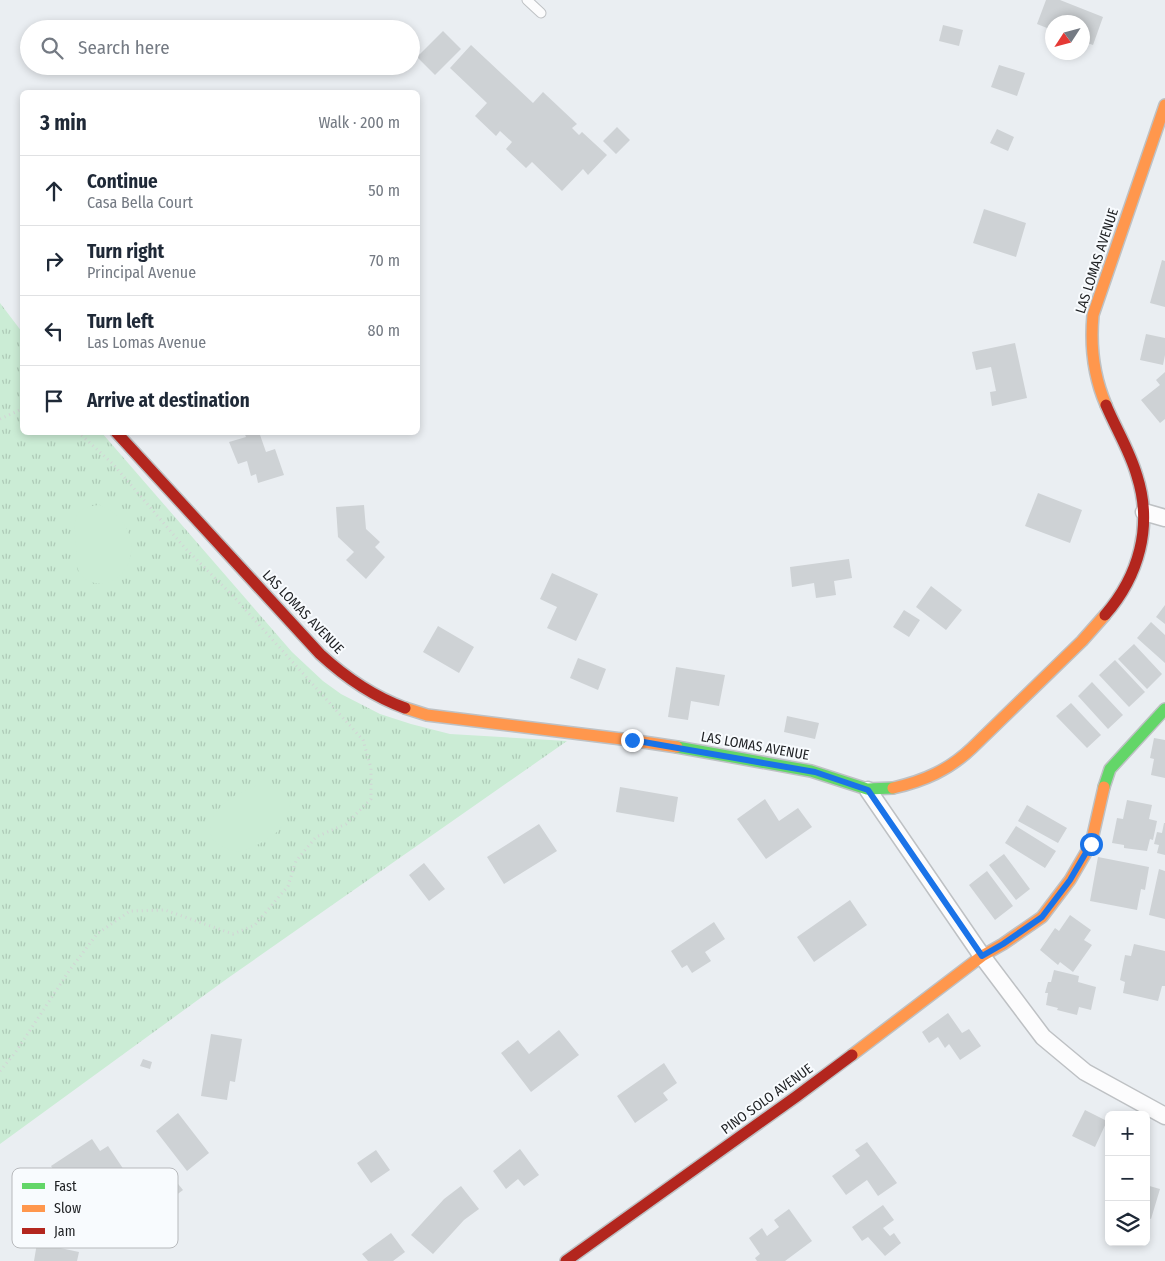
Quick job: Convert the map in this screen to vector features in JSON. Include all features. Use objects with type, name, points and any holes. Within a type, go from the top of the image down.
[{"type":"street","name":"LAS LOMAS AVENUE","points":[[119,435],[324,658],[351,680],[396,705],[427,714],[632,740],[815,772],[868,790],[888,788],[927,778],[953,764],[1085,638],[1128,584],[1136,564],[1142,545],[1144,512],[1141,488],[1130,458],[1102,397],[1092,356],[1091,336],[1093,315],[1165,105]]},
{"type":"street","points":[[1144,512],[1165,518]]},
{"type":"street","name":"PINO SOLO AVENUE","points":[[566,1261],[797,1096],[982,956],[1042,917],[1070,880],[1091,844],[1102,794],[1110,769],[1165,710]]},
{"type":"street","points":[[868,790],[982,956],[1042,1037],[1085,1072],[1165,1116]]},
{"type":"lane","points":[[527,0],[541,14]]},
{"type":"path","points":[[0,419],[20,410]]},
{"type":"path","points":[[0,1071],[15,1053],[68,971],[97,934],[130,911],[165,910],[233,934],[254,925],[288,886],[296,861],[316,837],[346,824],[371,799],[371,768],[363,740],[234,597],[185,548],[113,464],[81,435]]},
{"type":"green space","points":[[0,303],[20,329],[20,435],[104,435],[292,652],[323,681],[341,694],[380,714],[450,734],[567,741],[228,978],[0,1144]]},
{"type":"green space","points":[[100,505],[115,514],[125,525],[131,541],[130,558],[123,573],[112,582],[102,584],[87,580],[79,572],[75,529],[76,517],[79,512],[90,506]]},
{"type":"green space","points":[[257,785],[277,788],[291,801],[287,816],[281,827],[273,836],[243,850],[233,851],[218,844],[210,833],[212,819],[221,806],[230,799]]},
{"type":"building","points":[[1046,0],[1060,0],[1103,17],[1093,45],[1090,44],[1090,15],[1045,15],[1045,27],[1037,24]]},
{"type":"building","points":[[943,25],[963,30],[959,46],[939,41]]},
{"type":"building","points":[[443,31],[461,49],[435,75],[420,60],[420,54]]},
{"type":"building","points":[[471,45],[533,103],[543,92],[577,124],[572,128],[579,135],[582,132],[607,155],[588,175],[583,169],[562,191],[532,162],[526,168],[506,149],[512,142],[500,131],[496,136],[475,116],[487,103],[450,68]]},
{"type":"building","points":[[999,65],[1025,73],[1017,96],[991,87]]},
{"type":"building","points":[[617,127],[630,140],[616,154],[603,141]]},
{"type":"building","points":[[997,129],[1014,137],[1008,151],[990,143]]},
{"type":"building","points":[[984,209],[1026,223],[1016,257],[973,243]]},
{"type":"building","points":[[1162,260],[1165,261],[1165,307],[1150,303]]},
{"type":"building","points":[[1146,334],[1165,338],[1163,365],[1140,360]]},
{"type":"building","points":[[1015,343],[1027,398],[992,406],[990,392],[996,391],[991,367],[976,370],[972,352]]},
{"type":"building","points":[[1165,372],[1165,419],[1160,423],[1141,400],[1160,385],[1156,380]]},
{"type":"building","points":[[245,435],[260,435],[266,452],[275,449],[284,475],[258,483],[256,474],[251,476],[247,461],[238,464],[229,442],[246,437]]},
{"type":"building","points":[[1038,493],[1082,510],[1070,543],[1025,526]]},
{"type":"building","points":[[364,505],[366,529],[380,542],[375,547],[385,557],[366,579],[346,560],[354,552],[338,537],[336,507]]},
{"type":"building","points":[[849,559],[852,578],[834,581],[836,595],[816,598],[814,583],[792,587],[790,567]]},
{"type":"building","points":[[552,573],[598,594],[576,641],[547,628],[557,607],[540,599]]},
{"type":"building","points":[[931,586],[962,610],[946,630],[916,607]]},
{"type":"building","points":[[1165,605],[1165,624],[1156,617]]},
{"type":"building","points":[[904,610],[920,620],[909,637],[893,627]]},
{"type":"building","points":[[1151,622],[1165,635],[1165,663],[1137,638]]},
{"type":"building","points":[[438,626],[474,647],[459,673],[423,652]]},
{"type":"building","points":[[1134,644],[1162,674],[1147,689],[1118,659]]},
{"type":"building","points":[[578,658],[606,669],[598,690],[570,678]]},
{"type":"building","points":[[1115,660],[1145,692],[1129,707],[1099,675]]},
{"type":"building","points":[[676,667],[725,675],[719,706],[691,701],[688,720],[668,717]]},
{"type":"building","points":[[1092,682],[1123,715],[1108,729],[1078,696]]},
{"type":"building","points":[[1071,703],[1101,735],[1087,748],[1056,716]]},
{"type":"building","points":[[787,716],[819,723],[815,739],[784,732]]},
{"type":"building","points":[[1154,738],[1165,740],[1165,778],[1151,775],[1154,759],[1150,758]]},
{"type":"building","points":[[620,787],[678,797],[674,822],[616,812]]},
{"type":"building","points":[[765,799],[779,821],[798,808],[812,827],[766,859],[737,819]]},
{"type":"building","points":[[1127,800],[1152,805],[1149,819],[1157,821],[1153,840],[1150,839],[1147,851],[1124,848],[1124,845],[1112,843],[1117,818],[1123,819]]},
{"type":"building","points":[[1027,805],[1067,828],[1058,843],[1018,821]]},
{"type":"building","points":[[1164,823],[1165,855],[1157,853],[1159,845],[1154,844],[1157,832],[1162,833]]},
{"type":"building","points":[[539,824],[557,851],[504,884],[487,857]]},
{"type":"building","points":[[1016,826],[1056,851],[1045,868],[1005,843]]},
{"type":"building","points":[[1004,854],[1030,889],[1016,900],[989,865]]},
{"type":"building","points":[[1098,857],[1149,867],[1145,890],[1141,889],[1137,910],[1090,901]]},
{"type":"building","points":[[424,863],[445,889],[429,901],[409,875]]},
{"type":"building","points":[[1159,869],[1165,871],[1165,919],[1149,915]]},
{"type":"building","points":[[987,871],[1013,906],[995,920],[969,885]]},
{"type":"building","points":[[850,900],[867,925],[814,962],[797,937]]},
{"type":"building","points":[[1070,915],[1091,930],[1084,940],[1092,945],[1073,972],[1060,962],[1058,965],[1040,950],[1055,928],[1059,931]]},
{"type":"building","points":[[714,922],[725,939],[705,952],[711,961],[692,973],[687,965],[682,968],[671,951]]},
{"type":"building","points":[[1134,944],[1165,951],[1165,986],[1162,986],[1158,1001],[1123,993],[1125,982],[1120,980],[1125,955],[1131,956]]},
{"type":"building","points":[[1054,970],[1079,976],[1078,982],[1096,987],[1091,1010],[1079,1007],[1077,1015],[1046,1005],[1048,993],[1045,993],[1048,982],[1051,982]]},
{"type":"building","points":[[948,1013],[962,1033],[969,1029],[981,1046],[960,1060],[949,1044],[945,1048],[938,1037],[929,1043],[922,1032]]},
{"type":"building","points":[[559,1030],[579,1055],[531,1092],[501,1053],[518,1040],[529,1054]]},
{"type":"building","points":[[211,1034],[242,1039],[235,1082],[230,1081],[227,1100],[201,1096]]},
{"type":"building","points":[[143,1059],[152,1062],[150,1069],[140,1066]]},
{"type":"building","points":[[664,1063],[677,1083],[663,1093],[668,1100],[635,1123],[617,1096]]},
{"type":"building","points":[[1085,1110],[1105,1120],[1105,1125],[1095,1147],[1072,1136]]},
{"type":"building","points":[[178,1113],[209,1153],[187,1171],[156,1131]]},
{"type":"building","points":[[92,1139],[100,1151],[108,1146],[123,1168],[52,1168],[51,1166]]},
{"type":"building","points":[[867,1142],[897,1183],[878,1196],[867,1180],[846,1195],[832,1176],[860,1156],[855,1150]]},
{"type":"building","points":[[520,1149],[539,1175],[524,1186],[518,1179],[506,1189],[493,1171]]},
{"type":"building","points":[[376,1150],[390,1170],[371,1183],[357,1163]]},
{"type":"building","points":[[178,1184],[183,1190],[178,1194]]},
{"type":"building","points":[[461,1186],[479,1209],[464,1220],[433,1254],[411,1235],[444,1199]]},
{"type":"building","points":[[1150,1186],[1160,1189],[1150,1219]]},
{"type":"building","points":[[883,1205],[894,1220],[883,1228],[890,1236],[894,1233],[901,1243],[885,1256],[868,1237],[862,1241],[852,1227]]},
{"type":"building","points":[[789,1209],[812,1241],[785,1261],[757,1261],[755,1258],[760,1254],[749,1238],[762,1228],[767,1236],[779,1227],[774,1220]]},
{"type":"building","points":[[391,1233],[405,1252],[393,1261],[368,1261],[362,1254]]},
{"type":"building","points":[[36,1248],[60,1248],[79,1252],[77,1261],[34,1261]]},
{"type":"traffic: fast","points":[[1104,787],[1110,769],[1165,709]]},
{"type":"traffic: fast","points":[[677,747],[811,771],[867,789],[893,788]]},
{"type":"traffic: slow","points":[[1106,405],[1095,372],[1092,338],[1093,315],[1165,105]]},
{"type":"traffic: slow","points":[[893,788],[936,774],[963,756],[1082,641],[1105,615]]},
{"type":"traffic: slow","points":[[405,708],[427,715],[677,747]]},
{"type":"traffic: slow","points":[[852,1055],[982,956],[1042,917],[1070,880],[1091,844],[1104,787]]},
{"type":"traffic: jam","points":[[1105,615],[1127,584],[1134,567],[1140,550],[1144,513],[1142,495],[1134,467],[1106,405]]},
{"type":"traffic: jam","points":[[119,435],[320,654],[360,685],[381,698],[405,708]]},
{"type":"traffic: jam","points":[[566,1261],[852,1055]]},
{"type":"route","points":[[632,740],[815,772],[868,790],[982,956],[1042,917],[1070,880],[1091,844]]}]
